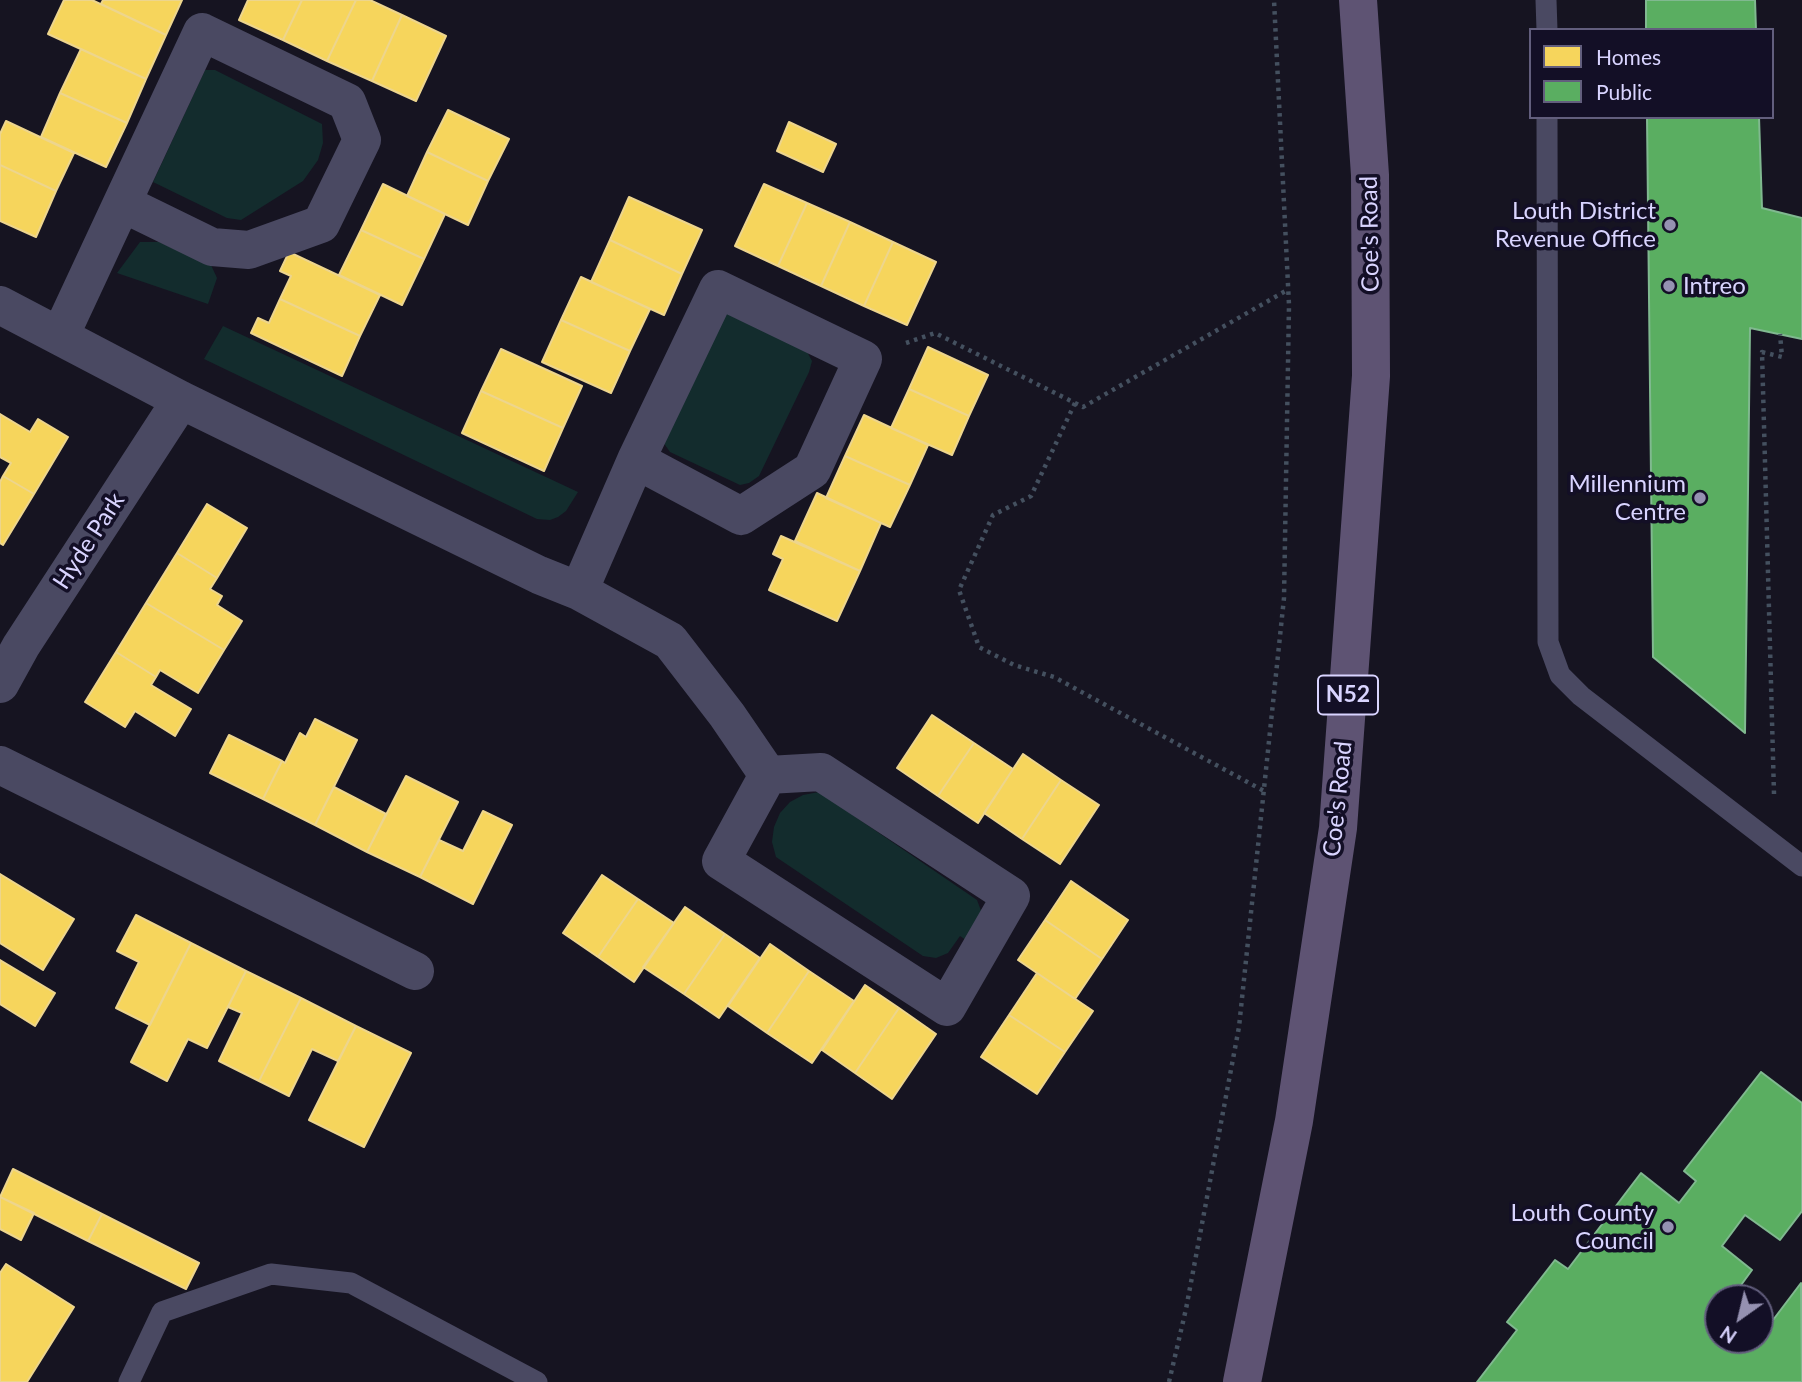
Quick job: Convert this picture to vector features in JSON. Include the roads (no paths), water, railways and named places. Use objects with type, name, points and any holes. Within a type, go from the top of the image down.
[{"type":"main road","name":"Coe's Road","points":[[1241,1382],[1294,1121],[1338,828],[1371,376],[1370,175],[1358,0]]},
{"type":"street","points":[[60,336],[122,203],[202,32],[347,102],[362,140],[321,225],[249,250],[212,247],[122,203]]},
{"type":"street","points":[[579,591],[636,460],[718,289],[863,359],[811,470],[741,516],[636,460]]},
{"type":"street","points":[[0,305],[181,400],[539,575],[579,591],[670,641],[727,715],[768,775]]},
{"type":"street","name":"Hyde Park","points":[[0,684],[21,646],[181,400]]},
{"type":"street","points":[[0,765],[415,971]]},
{"type":"street","points":[[821,772],[1011,896],[947,1007],[720,861],[768,775],[821,772]]},
{"type":"lane","points":[[1546,0],[1546,28]]},
{"type":"lane","points":[[1547,119],[1548,642],[1560,675],[1581,696],[1802,866]]},
{"type":"lane","points":[[129,1382],[162,1312],[271,1274],[351,1283],[537,1382]]},
{"type":"place","name":"Louth District Revenue Office","points":[[1670,225]]},
{"type":"place","name":"Intreo","points":[[1669,286]]},
{"type":"place","name":"Millennium Centre","points":[[1700,498]]},
{"type":"place","name":"Louth County Council","points":[[1668,1227]]}]
